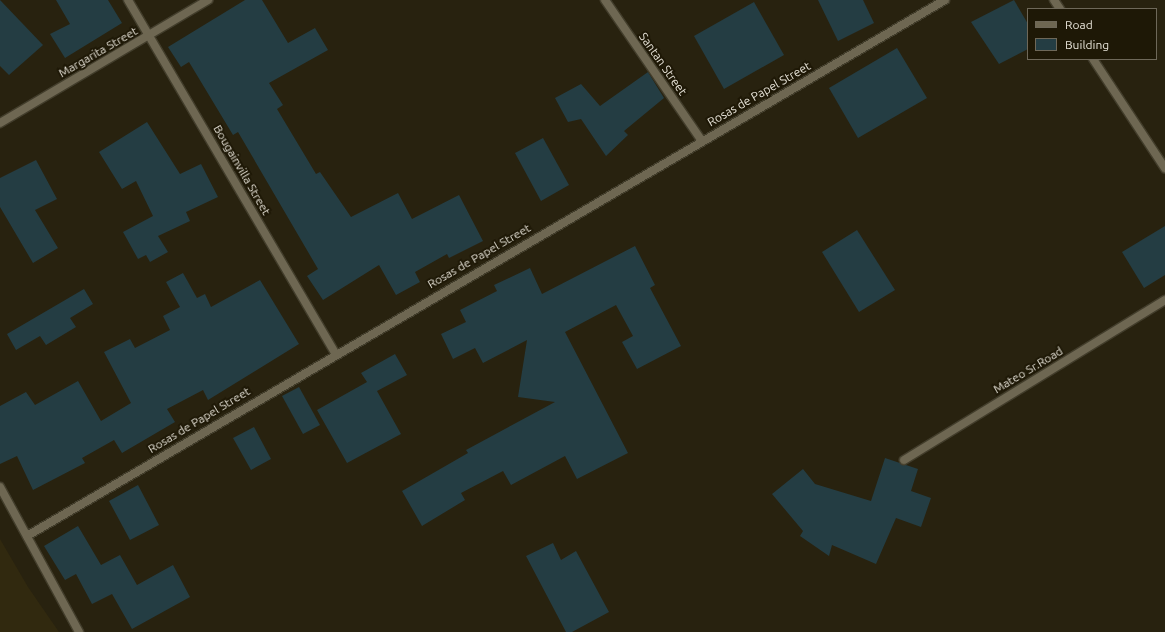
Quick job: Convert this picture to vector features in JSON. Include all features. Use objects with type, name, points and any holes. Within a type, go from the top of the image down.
[{"type":"street","name":"Bougainvilla Street","points":[[128,0],[335,353]]},
{"type":"street","name":"Margarita Street","points":[[0,123],[150,36],[208,0]]},
{"type":"street","name":"Santan Street","points":[[604,0],[702,141]]},
{"type":"street","name":"Rosas de Papel Street","points":[[27,536],[335,353],[945,0]]},
{"type":"street","points":[[1094,60],[1165,168]]},
{"type":"street","name":"Mateo Sr.Road","points":[[904,460],[1165,300]]},
{"type":"street","points":[[0,486],[79,632]]},
{"type":"shaded area","points":[[0,539],[28,587],[59,632],[0,632]]},
{"type":"building","points":[[0,0],[43,45],[9,75],[0,66]]},
{"type":"building","points":[[56,0],[108,0],[122,23],[65,58],[50,34],[70,24]]},
{"type":"building","points":[[245,0],[262,0],[288,43],[315,28],[328,50],[269,83],[283,105],[277,109],[316,174],[320,172],[351,217],[398,193],[412,219],[459,195],[483,241],[449,258],[447,254],[415,272],[420,282],[396,295],[379,265],[323,300],[307,276],[318,269],[238,132],[233,135],[189,62],[181,67],[168,47]]},
{"type":"building","points":[[818,0],[863,0],[874,23],[838,41]]},
{"type":"building","points":[[1014,0],[1027,22],[1027,50],[999,64],[971,22]]},
{"type":"building","points":[[754,2],[784,55],[724,89],[694,36]]},
{"type":"building","points":[[897,48],[927,98],[858,138],[829,88]]},
{"type":"building","points":[[648,72],[664,98],[624,131],[628,135],[606,156],[581,119],[568,122],[555,98],[581,84],[600,106]]},
{"type":"building","points":[[147,122],[180,174],[201,164],[218,197],[186,212],[190,221],[158,236],[168,252],[150,262],[146,255],[138,259],[123,232],[153,216],[136,181],[122,189],[99,152]]},
{"type":"building","points":[[543,138],[569,185],[541,201],[515,153]]},
{"type":"building","points":[[36,160],[57,199],[35,210],[58,248],[33,263],[0,207],[0,178]]},
{"type":"building","points":[[1165,226],[1165,275],[1144,288],[1122,252]]},
{"type":"building","points":[[857,230],[895,290],[859,312],[822,252]]},
{"type":"building","points":[[635,246],[655,285],[650,288],[681,346],[637,369],[622,342],[633,336],[616,305],[565,332],[628,453],[577,479],[565,456],[511,485],[503,471],[461,493],[465,500],[422,526],[402,491],[468,453],[466,450],[555,402],[518,397],[527,340],[483,363],[475,348],[453,359],[441,334],[466,322],[460,310],[497,291],[494,285],[530,268],[542,294]]},
{"type":"building","points":[[183,273],[197,298],[205,294],[211,307],[260,280],[299,344],[208,400],[203,390],[167,409],[175,422],[122,453],[114,440],[82,458],[85,463],[33,490],[17,456],[0,464],[0,406],[26,392],[35,405],[78,381],[101,421],[131,403],[104,352],[130,339],[135,348],[170,330],[163,316],[180,307],[166,282]]},
{"type":"building","points":[[84,289],[93,304],[70,318],[76,327],[46,345],[40,336],[16,350],[7,334]]},
{"type":"building","points":[[395,354],[407,375],[377,391],[401,434],[347,463],[317,410],[367,382],[361,373]]},
{"type":"building","points":[[299,387],[320,425],[303,434],[282,396]]},
{"type":"building","points":[[254,427],[271,459],[251,470],[233,438]]},
{"type":"building","points":[[885,458],[918,469],[911,491],[931,498],[921,527],[896,518],[876,564],[832,545],[829,556],[800,536],[803,531],[772,494],[803,469],[815,484],[871,501]]},
{"type":"building","points":[[138,485],[159,525],[130,540],[109,501]]},
{"type":"building","points":[[78,526],[101,565],[120,555],[137,585],[173,565],[190,597],[132,629],[112,594],[92,604],[76,574],[65,580],[44,546]]},
{"type":"building","points":[[553,543],[561,560],[576,551],[609,612],[572,632],[566,632],[526,556]]}]
